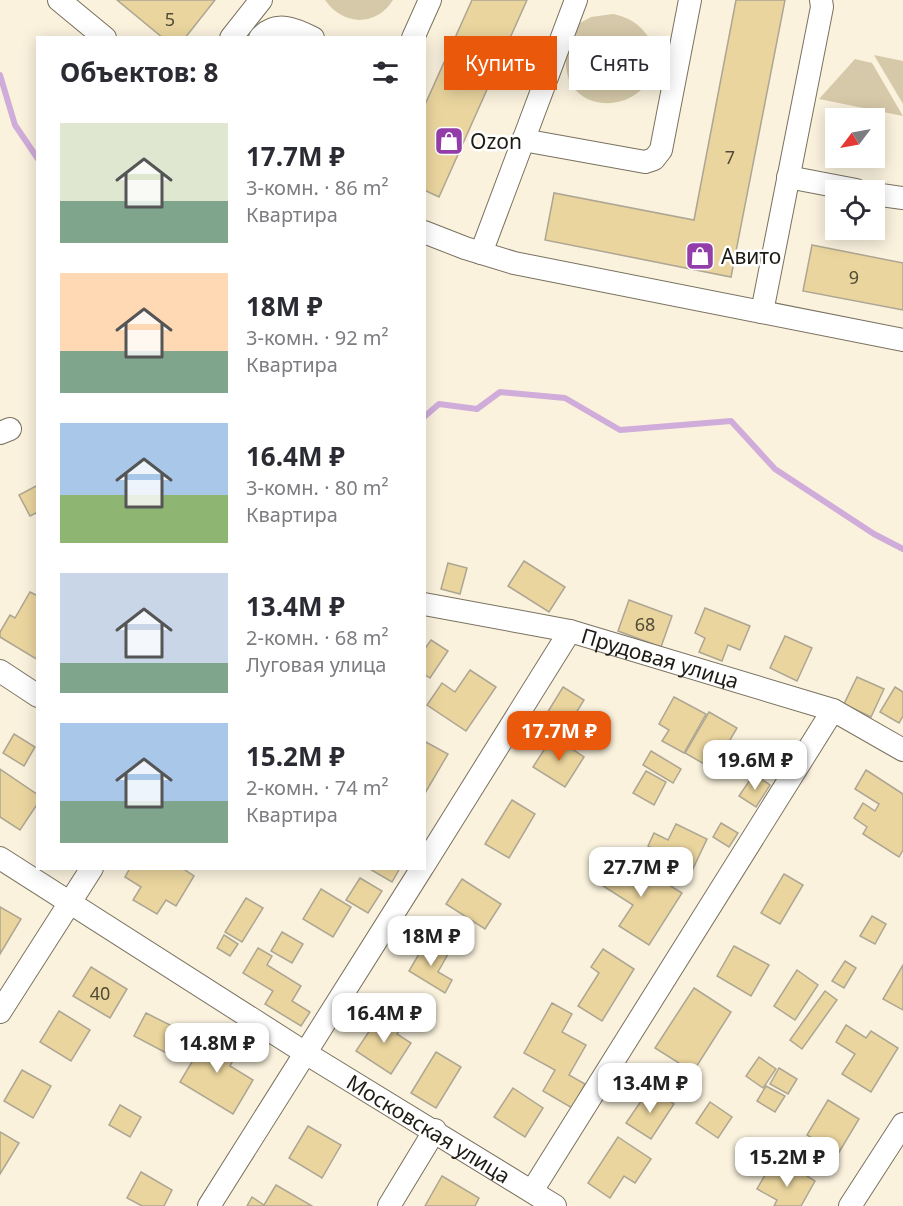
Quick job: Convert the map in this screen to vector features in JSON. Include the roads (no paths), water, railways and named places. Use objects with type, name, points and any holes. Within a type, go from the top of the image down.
[{"type":"street","points":[[59,0],[103,36]]},
{"type":"street","points":[[233,36],[261,0]]},
{"type":"street","points":[[414,36],[430,0]]},
{"type":"street","points":[[481,253],[576,0]]},
{"type":"street","points":[[523,140],[645,162],[654,159],[661,150],[690,0]]},
{"type":"street","points":[[762,312],[822,7],[821,0]]},
{"type":"street","points":[[262,36],[268,30],[279,27],[295,29],[309,36]]},
{"type":"street","points":[[788,177],[825,184]]},
{"type":"street","points":[[885,196],[903,198]]},
{"type":"street","points":[[426,233],[514,263],[903,340]]},
{"type":"street","points":[[426,604],[570,631]]},
{"type":"street","name":"Прудовая улица","points":[[426,862],[570,631],[833,710],[903,750]]},
{"type":"street","points":[[0,671],[36,695]]},
{"type":"street","points":[[531,1191],[833,710]]},
{"type":"street","name":"Московская улица","points":[[0,858],[307,1054],[435,1130],[555,1206]]},
{"type":"street","points":[[0,1012],[91,870]]},
{"type":"street","name":"Прудовая улица","points":[[209,1206],[421,870]]},
{"type":"street","points":[[850,1206],[903,1124]]},
{"type":"street","points":[[389,1206],[435,1130]]},
{"type":"waterway","points":[[0,75],[15,125],[36,156]]},
{"type":"waterway","points":[[426,415],[439,404],[477,409],[500,392],[565,398],[620,430],[731,421],[775,469],[874,534],[903,549]]},
{"type":"place","name":"Ozon","points":[[449,141]]},
{"type":"place","name":"Авито","points":[[700,256]]}]
